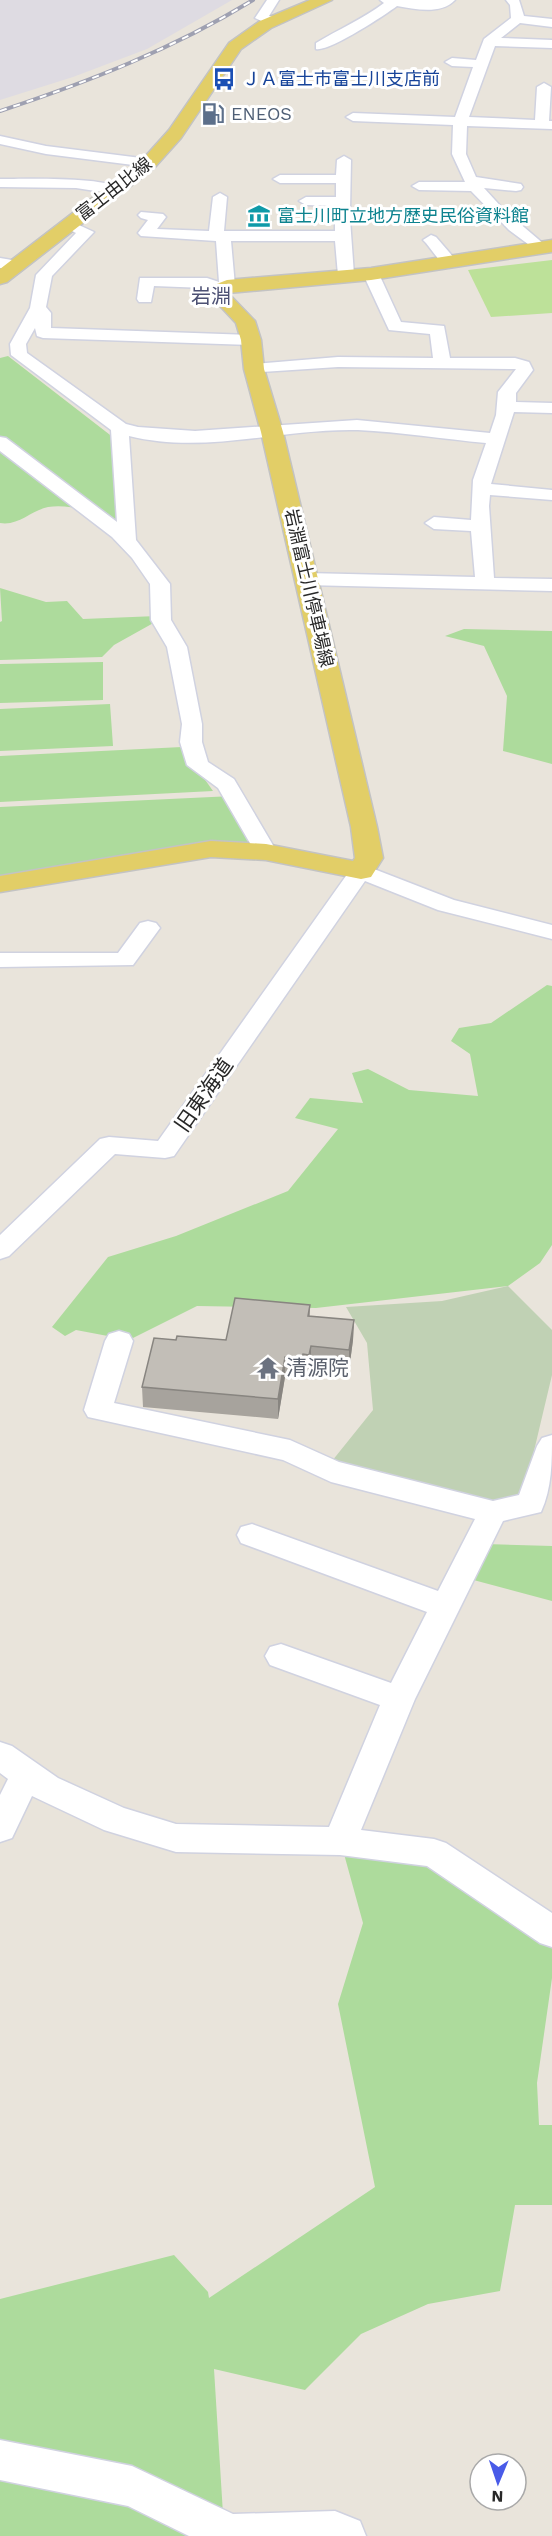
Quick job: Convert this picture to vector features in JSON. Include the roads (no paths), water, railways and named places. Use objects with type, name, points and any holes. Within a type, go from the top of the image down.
[{"type":"main road","name":"富士由比線","points":[[0,278],[149,163],[175,134],[235,46],[257,29],[324,0]]},
{"type":"main road","points":[[223,287],[371,274],[546,247]]},
{"type":"main road","name":"岩淵富士川停車場線","points":[[223,287],[216,291],[245,321],[251,340],[254,369],[272,431],[364,827],[369,858],[361,871]]},
{"type":"main road","points":[[0,884],[199,850],[266,852],[361,871]]},
{"type":"street","points":[[273,0],[261,18],[273,21]]},
{"type":"street","points":[[321,46],[367,22],[390,1],[423,5],[444,4],[449,0]]},
{"type":"street","points":[[512,0],[516,4],[518,19]]},
{"type":"street","points":[[546,247],[500,217],[475,184],[460,155],[458,139],[461,121],[488,44],[518,19],[552,23]]},
{"type":"street","points":[[470,46],[552,44]]},
{"type":"street","points":[[452,62],[481,64]]},
{"type":"street","points":[[354,117],[547,125],[544,87]]},
{"type":"street","points":[[0,140],[46,150],[149,163]]},
{"type":"street","points":[[0,181],[46,150]]},
{"type":"street","points":[[317,168],[344,169]]},
{"type":"street","points":[[280,179],[344,169]]},
{"type":"street","points":[[344,169],[342,237],[346,275]]},
{"type":"street","points":[[0,181],[76,184],[114,190]]},
{"type":"street","points":[[419,186],[475,184],[516,187]]},
{"type":"street","points":[[145,299],[146,281],[223,287],[220,197]]},
{"type":"street","points":[[306,201],[343,208],[420,215]]},
{"type":"street","points":[[146,215],[158,217],[146,233],[158,239],[220,236],[342,237]]},
{"type":"street","points":[[68,225],[86,232],[44,275],[38,308],[16,350],[19,355],[120,428],[145,434],[171,435],[357,425],[497,439]]},
{"type":"street","points":[[430,240],[449,262]]},
{"type":"street","points":[[0,263],[18,265]]},
{"type":"street","points":[[371,274],[395,327],[438,329],[442,362]]},
{"type":"street","points":[[38,308],[43,313],[43,333],[251,340]]},
{"type":"street","points":[[254,369],[338,362],[515,363],[523,366],[525,370],[507,392],[509,406],[482,479],[480,526],[485,582]]},
{"type":"street","points":[[509,406],[552,408]]},
{"type":"street","points":[[120,428],[128,542]]},
{"type":"street","points":[[0,442],[128,542],[160,584],[161,620],[177,647],[192,724],[191,742],[198,765],[226,784],[266,852]]},
{"type":"street","points":[[482,489],[552,495]]},
{"type":"street","points":[[434,523],[480,526]]},
{"type":"street","points":[[306,579],[552,585]]},
{"type":"street","points":[[361,871],[446,905],[552,932]]},
{"type":"street","name":"旧東海道","points":[[0,1250],[109,1145],[165,1150],[361,871]]},
{"type":"street","points":[[0,960],[125,960],[148,928]]},
{"type":"street","points":[[119,1341],[98,1410],[290,1451],[331,1470],[493,1512],[531,1504],[552,1446]]},
{"type":"street","points":[[340,1841],[399,1699],[493,1512]]},
{"type":"street","points":[[252,1535],[446,1607]]},
{"type":"street","points":[[281,1656],[399,1699]]},
{"type":"street","points":[[0,1755],[46,1788],[116,1820],[176,1838],[340,1841],[434,1853],[552,1932]]},
{"type":"street","points":[[0,1828],[27,1774]]},
{"type":"street","points":[[0,2460],[132,2486],[231,2535],[334,2532],[345,2536]]},
{"type":"railway","points":[[0,111],[130,63],[192,34],[253,0]]},
{"type":"place","name":"ＪＡ富士市富士川支店前","points":[[224,79]]},
{"type":"place","name":"ENEOS","points":[[213,114]]},
{"type":"place","name":"富士川町立地方歴史民俗資料館","points":[[259,216]]},
{"type":"place","name":"清源院","points":[[268,1368]]},
{"type":"district","name":"岩淵","points":[[211,296]]}]
